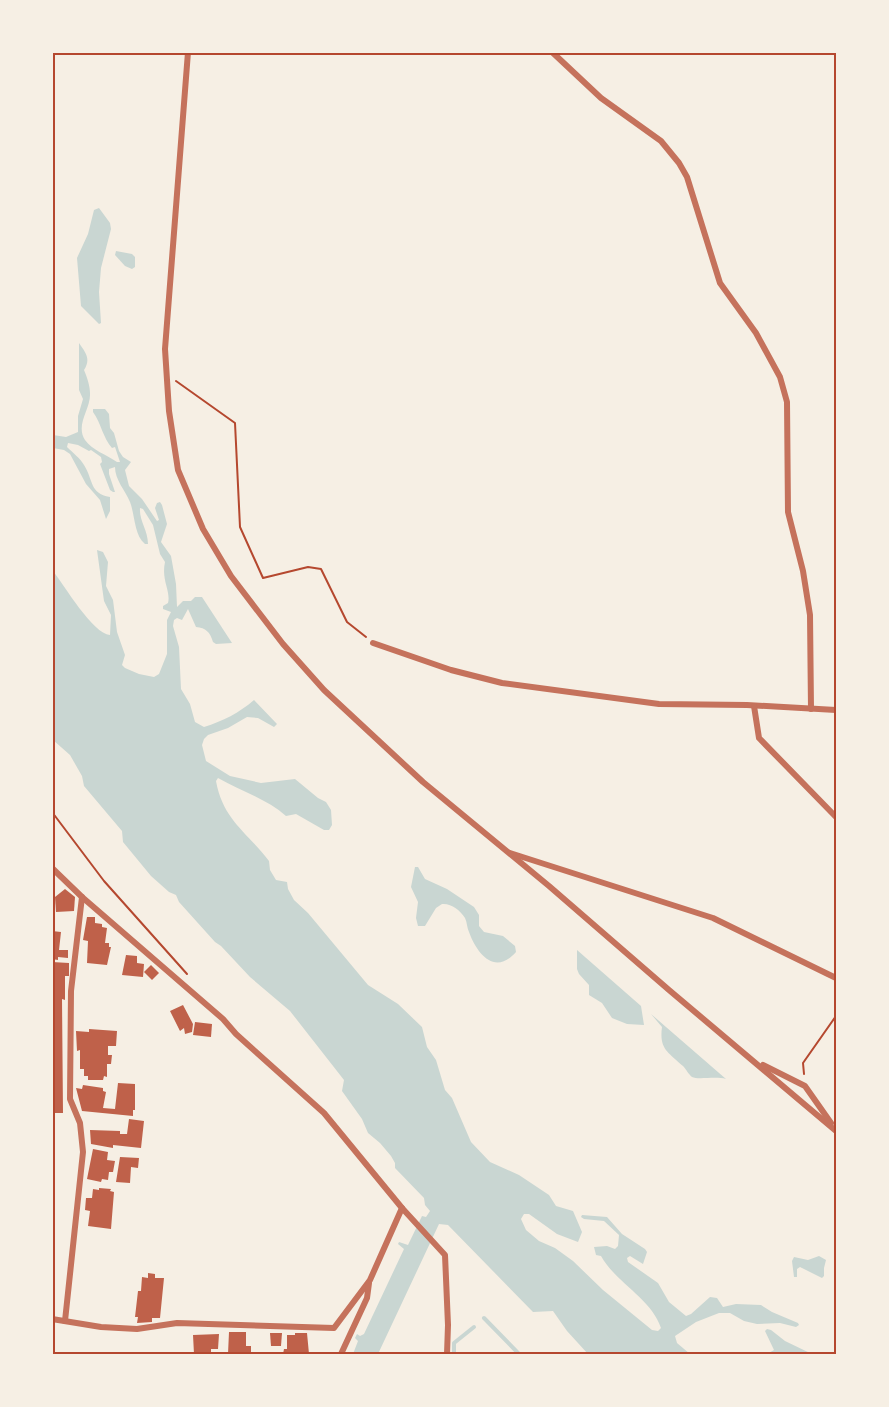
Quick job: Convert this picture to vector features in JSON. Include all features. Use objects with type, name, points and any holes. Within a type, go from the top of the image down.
[{"type":"street","points":[[188,52],[165,349],[167,375],[178,470],[203,529],[231,576],[283,644],[324,690],[423,782],[836,1131]]},
{"type":"street","points":[[552,52],[601,98],[661,141],[679,163],[687,177],[720,283],[756,333],[780,377],[788,402],[788,512],[803,571],[810,615],[811,709]]},
{"type":"street","points":[[373,643],[451,670],[502,684],[659,704],[837,710]]},
{"type":"street","points":[[754,706],[759,738],[837,817]]},
{"type":"street","points":[[507,851],[713,918],[837,978]]},
{"type":"street","points":[[52,867],[82,897],[223,1019],[236,1034],[324,1113],[402,1208],[445,1255],[447,1354]]},
{"type":"street","points":[[65,1321],[83,1152],[80,1124],[70,1099],[71,991],[82,897]]},
{"type":"street","points":[[752,1059],[805,1086],[836,1131]]},
{"type":"street","points":[[52,1319],[101,1327],[137,1329],[177,1323],[334,1328],[370,1280],[402,1208]]},
{"type":"street","points":[[341,1354],[367,1298],[370,1280]]},
{"type":"path","points":[[167,375],[235,423],[240,527],[263,578],[308,567],[321,569],[346,622],[373,643]]},
{"type":"path","points":[[52,812],[104,881],[190,978]]},
{"type":"path","points":[[805,1086],[803,1063],[837,1016]]},
{"type":"shaded area","points":[[99,208],[110,223],[111,229],[101,268],[99,292],[101,323],[99,324],[81,306],[77,258],[88,234],[94,210]]},
{"type":"shaded area","points":[[116,251],[132,254],[135,257],[135,267],[132,269],[125,266],[115,255]]},
{"type":"shaded area","points":[[79,343],[87,356],[84,370],[90,390],[90,399],[82,422],[82,434],[85,440],[96,450],[120,462],[115,447],[112,448],[109,444],[93,412],[93,409],[105,409],[109,414],[110,428],[114,433],[119,451],[131,462],[125,470],[129,486],[142,499],[157,521],[159,520],[155,508],[157,503],[160,502],[162,505],[167,524],[161,542],[171,556],[177,607],[183,601],[202,597],[232,643],[216,644],[213,642],[207,631],[196,627],[188,609],[182,620],[177,618],[174,620],[173,626],[179,647],[181,689],[190,704],[195,722],[204,727],[211,725],[237,713],[254,700],[277,724],[274,727],[258,718],[247,717],[228,728],[208,735],[202,745],[206,761],[230,776],[261,783],[295,779],[326,802],[331,810],[332,825],[329,830],[324,830],[296,814],[286,816],[262,800],[218,778],[216,781],[224,806],[237,825],[269,861],[270,870],[276,880],[287,882],[294,900],[308,913],[368,985],[398,1004],[422,1027],[427,1047],[436,1060],[445,1090],[452,1098],[471,1142],[490,1162],[519,1175],[549,1195],[556,1206],[573,1211],[582,1232],[578,1242],[557,1234],[529,1214],[524,1214],[521,1219],[526,1230],[539,1241],[555,1248],[573,1261],[603,1290],[652,1330],[658,1331],[661,1328],[650,1308],[607,1266],[601,1256],[596,1255],[594,1247],[607,1246],[615,1249],[618,1246],[619,1235],[604,1221],[584,1219],[582,1215],[607,1217],[622,1234],[645,1249],[647,1252],[643,1264],[630,1256],[627,1258],[628,1262],[658,1283],[669,1302],[686,1316],[710,1297],[717,1298],[723,1307],[736,1304],[761,1305],[799,1325],[796,1327],[780,1323],[757,1324],[744,1321],[730,1313],[719,1313],[696,1322],[675,1336],[677,1343],[690,1354],[588,1354],[553,1311],[533,1312],[448,1225],[439,1224],[378,1354],[353,1354],[358,1341],[355,1338],[357,1334],[360,1336],[364,1334],[404,1249],[398,1244],[399,1242],[408,1245],[422,1216],[426,1217],[430,1211],[425,1205],[424,1198],[395,1168],[391,1156],[380,1143],[368,1133],[362,1119],[342,1091],[344,1080],[290,1011],[250,977],[215,942],[179,902],[176,895],[169,892],[151,876],[123,842],[122,831],[84,786],[82,776],[70,755],[53,740],[53,571],[95,627],[110,635],[111,615],[104,601],[97,550],[103,552],[108,562],[106,586],[113,600],[117,632],[125,655],[122,665],[139,674],[154,677],[159,674],[167,654],[167,620],[171,612],[163,609],[169,599],[164,574],[165,562],[160,554],[153,525],[140,508],[148,539],[148,544],[145,544],[139,535],[130,502],[118,481],[115,467],[109,469],[115,492],[113,492],[110,490],[100,464],[101,457],[91,450],[68,443],[67,447],[82,462],[98,493],[110,497],[110,511],[106,519],[100,500],[86,484],[70,454],[53,448],[53,435],[66,437],[78,432],[78,416],[83,399],[79,390]]},
{"type":"shaded area","points":[[415,867],[418,867],[425,879],[447,889],[474,907],[479,915],[479,926],[484,932],[503,936],[515,946],[516,952],[501,962],[488,959],[472,940],[463,915],[449,905],[442,904],[436,908],[425,926],[418,926],[416,918],[418,902],[411,887]]},
{"type":"shaded area","points":[[577,950],[641,1006],[644,1025],[627,1024],[612,1018],[602,1003],[589,995],[589,985],[577,969]]},
{"type":"shaded area","points":[[651,1014],[726,1079],[691,1076],[666,1050],[662,1040],[662,1027]]},
{"type":"shaded area","points":[[819,1256],[826,1260],[822,1278],[800,1267],[797,1269],[797,1277],[794,1277],[792,1261],[794,1257],[808,1260]]},
{"type":"shaded area","points":[[767,1329],[812,1354],[779,1352],[778,1354],[767,1354],[774,1350],[765,1331]]},
{"type":"building","points":[[65,889],[75,897],[74,911],[56,912],[55,897]]},
{"type":"building","points":[[87,917],[95,917],[95,923],[107,928],[105,943],[109,943],[111,947],[107,965],[87,963],[88,941],[83,940]]},
{"type":"building","points":[[52,931],[61,932],[59,950],[68,950],[68,958],[52,959]]},
{"type":"building","points":[[126,955],[137,956],[137,963],[144,964],[143,977],[122,975]]},
{"type":"building","points":[[52,962],[69,963],[69,976],[65,976],[65,1000],[62,999],[63,1113],[52,1113]]},
{"type":"building","points":[[151,965],[159,973],[152,980],[144,972]]},
{"type":"building","points":[[183,1005],[193,1024],[192,1032],[185,1034],[184,1028],[180,1031],[170,1011]]},
{"type":"building","points":[[195,1022],[212,1024],[211,1037],[193,1035]]},
{"type":"building","points":[[89,1029],[117,1031],[116,1046],[108,1046],[108,1055],[112,1055],[111,1064],[107,1064],[107,1077],[104,1076],[103,1080],[88,1080],[88,1076],[84,1076],[84,1069],[80,1069],[80,1050],[77,1051],[76,1031],[89,1032]]},
{"type":"building","points":[[118,1083],[135,1084],[133,1116],[82,1111],[76,1088],[82,1089],[83,1085],[103,1088],[106,1092],[103,1108],[115,1109]]},
{"type":"building","points":[[129,1119],[144,1121],[141,1148],[113,1145],[113,1148],[91,1144],[90,1130],[120,1131],[120,1134],[127,1134]]},
{"type":"building","points":[[93,1149],[108,1152],[107,1160],[115,1161],[113,1172],[109,1172],[108,1180],[102,1179],[101,1182],[87,1179]]},
{"type":"building","points":[[120,1157],[139,1158],[138,1168],[131,1167],[130,1183],[116,1182]]},
{"type":"building","points":[[99,1188],[111,1189],[110,1191],[114,1192],[111,1229],[88,1226],[90,1211],[85,1210],[86,1198],[92,1198],[93,1189],[99,1190]]},
{"type":"building","points":[[148,1273],[155,1274],[155,1278],[164,1278],[160,1318],[152,1318],[152,1322],[137,1323],[138,1317],[135,1317],[138,1291],[141,1291],[142,1277],[148,1278]]},
{"type":"building","points":[[229,1332],[246,1332],[246,1346],[251,1346],[251,1354],[228,1354]]},
{"type":"building","points":[[270,1333],[282,1333],[281,1346],[271,1346]]},
{"type":"building","points":[[295,1333],[307,1333],[309,1354],[283,1354],[284,1349],[287,1349],[287,1335],[295,1335]]},
{"type":"building","points":[[219,1334],[218,1349],[211,1349],[211,1354],[194,1354],[193,1335]]},
{"type":"waterway","points":[[484,1318],[519,1354]]},
{"type":"waterway","points":[[454,1354],[454,1343],[474,1327]]}]
